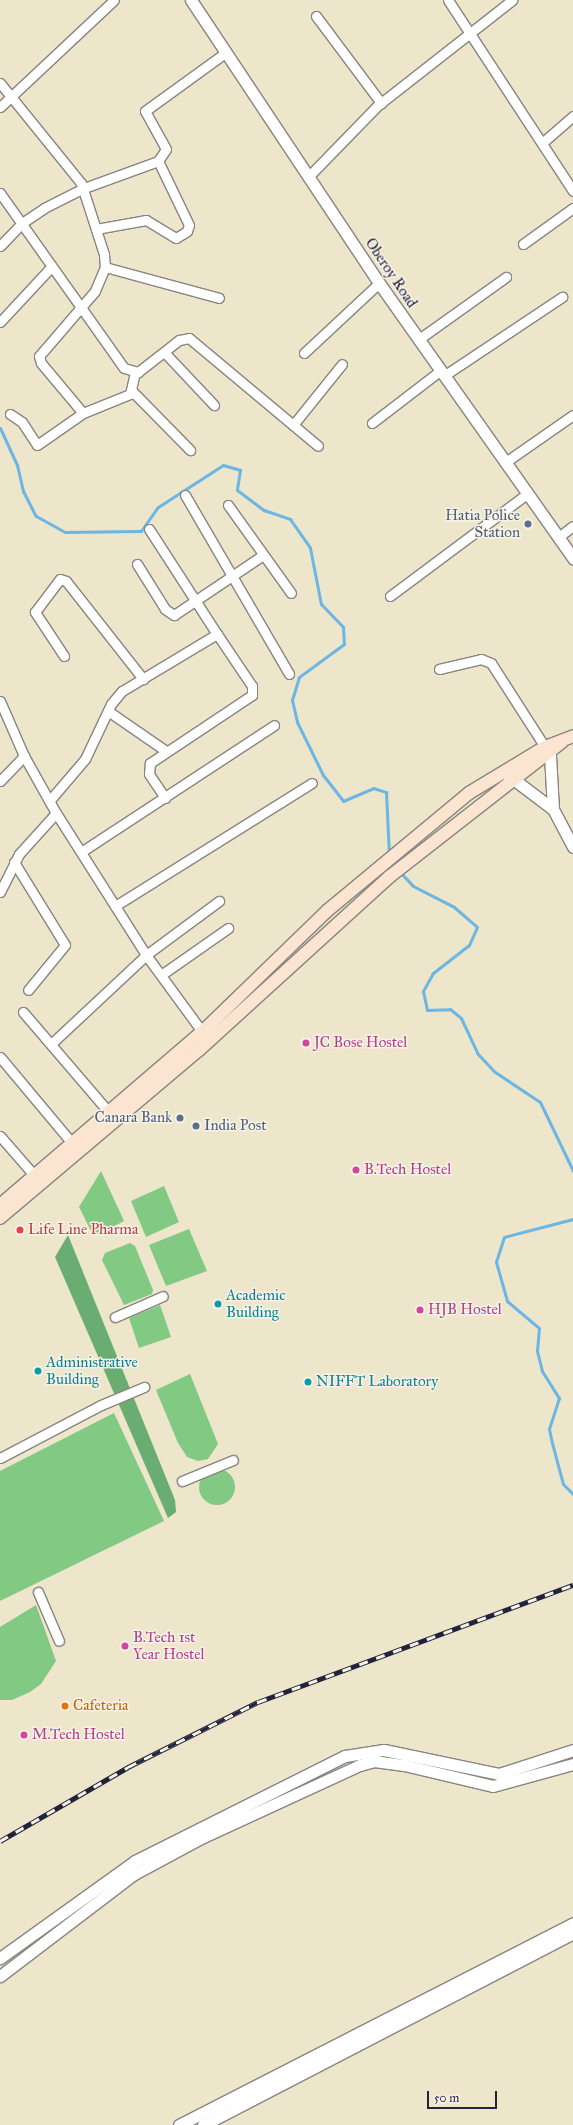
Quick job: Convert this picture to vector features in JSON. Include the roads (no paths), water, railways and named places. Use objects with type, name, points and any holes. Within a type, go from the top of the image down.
[{"type":"main road","points":[[0,1205],[108,1111],[206,1036],[328,910],[378,867],[469,793],[508,775],[573,736]]},
{"type":"main road","points":[[0,1218],[206,1036],[508,775]]},
{"type":"street","points":[[0,107],[12,98],[114,0]]},
{"type":"street","name":"Oberoy Road","points":[[191,0],[379,283],[560,536],[573,558]]},
{"type":"street","points":[[448,0],[573,191]]},
{"type":"street","points":[[309,176],[381,102],[512,0]]},
{"type":"street","points":[[316,16],[381,102]]},
{"type":"street","points":[[0,246],[22,223],[84,188],[158,160],[166,149],[145,111],[226,53]]},
{"type":"street","points":[[0,84],[84,188],[96,229],[104,267],[94,291],[39,356],[41,363],[83,413]]},
{"type":"street","points":[[542,143],[573,116]]},
{"type":"street","points":[[96,229],[146,220],[176,238],[187,231],[189,225],[158,160]]},
{"type":"street","points":[[0,193],[52,266],[79,308],[124,368],[135,373]]},
{"type":"street","points":[[523,244],[573,208]]},
{"type":"street","points":[[0,322],[52,266]]},
{"type":"street","points":[[104,267],[219,298]]},
{"type":"street","points":[[419,339],[506,277]]},
{"type":"street","points":[[304,354],[379,283]]},
{"type":"street","points":[[372,423],[443,373],[562,297]]},
{"type":"street","points":[[10,414],[22,422],[37,445],[83,413],[126,397],[132,391],[135,373],[179,340],[189,338],[318,446]]},
{"type":"street","points":[[164,352],[214,405]]},
{"type":"street","points":[[293,425],[342,364]]},
{"type":"street","points":[[132,391],[190,450]]},
{"type":"street","points":[[507,461],[573,415]]},
{"type":"street","points":[[390,596],[528,493]]},
{"type":"street","points":[[185,495],[234,576],[289,674]]},
{"type":"street","points":[[228,505],[291,593]]},
{"type":"street","points":[[560,536],[573,526]]},
{"type":"street","points":[[149,529],[252,686],[252,695],[166,751],[147,768],[165,798]]},
{"type":"street","points":[[137,564],[170,613],[177,614],[264,555]]},
{"type":"street","points":[[64,656],[35,612],[60,579],[66,581],[143,679]]},
{"type":"street","points":[[50,800],[85,759],[108,711],[122,691],[217,634]]},
{"type":"street","points":[[439,669],[481,659],[491,663],[548,751],[553,809],[573,847]]},
{"type":"street","points":[[0,701],[24,756],[56,813],[146,955],[206,1036]]},
{"type":"street","points":[[108,711],[166,751]]},
{"type":"street","points":[[81,852],[274,725]]},
{"type":"street","points":[[0,781],[24,756]]},
{"type":"street","points":[[508,775],[553,809]]},
{"type":"street","points":[[115,906],[312,783]]},
{"type":"street","points":[[0,892],[14,862],[56,813]]},
{"type":"street","points":[[14,862],[65,945],[28,990]]},
{"type":"street","points":[[51,1044],[146,955],[219,901]]},
{"type":"street","points":[[161,975],[228,928]]},
{"type":"street","points":[[23,1012],[108,1111]]},
{"type":"street","points":[[0,1057],[72,1143]]},
{"type":"street","points":[[0,1136],[34,1175]]},
{"type":"street","points":[[115,1317],[163,1296]]},
{"type":"street","points":[[0,1458],[101,1405],[144,1388]]},
{"type":"street","points":[[182,1482],[233,1460]]},
{"type":"street","points":[[38,1592],[59,1641]]},
{"type":"street","points":[[0,1958],[135,1860],[345,1756],[384,1750],[498,1774],[573,1750]]},
{"type":"street","points":[[0,1976],[134,1874],[208,1835],[360,1765],[374,1761],[404,1765],[493,1786],[573,1764]]},
{"type":"street","points":[[179,2125],[573,1923]]},
{"type":"street","points":[[203,2125],[573,1933]]},
{"type":"waterway","points":[[0,428],[17,465],[23,491],[36,516],[65,532],[141,531],[158,507],[223,465],[240,470],[237,490],[264,510],[290,519],[310,548],[321,604],[343,627],[344,644],[299,677],[292,700],[297,722],[323,775],[343,801],[373,788],[386,792],[389,855]]},
{"type":"waterway","points":[[400,872],[413,886],[454,907],[477,927],[469,945],[433,973],[423,991],[427,1010],[450,1009],[461,1018],[477,1053],[495,1072],[540,1102],[573,1171]]},
{"type":"waterway","points":[[573,1219],[504,1237],[496,1262],[507,1301],[539,1328],[537,1351],[542,1371],[559,1398],[549,1429],[563,1484],[573,1494]]},
{"type":"railway","points":[[0,1841],[128,1767],[258,1702],[573,1585]]},
{"type":"place","name":"Hatia Police Station","points":[[528,524]]},
{"type":"place","name":"JC Bose Hostel","points":[[306,1043]]},
{"type":"place","name":"Canara Bank","points":[[180,1118]]},
{"type":"place","name":"India Post","points":[[196,1126]]},
{"type":"place","name":"B.Tech Hostel","points":[[356,1170]]},
{"type":"place","name":"Life Line Pharma","points":[[20,1230]]},
{"type":"place","name":"Academic Building","points":[[218,1304]]},
{"type":"place","name":"HJB Hostel","points":[[420,1310]]},
{"type":"place","name":"Administrative Building","points":[[38,1371]]},
{"type":"place","name":"NIFFT Laboratory","points":[[308,1382]]},
{"type":"place","name":"B.Tech 1st Year Hostel","points":[[125,1646]]},
{"type":"place","name":"Cafeteria","points":[[65,1706]]},
{"type":"place","name":"M.Tech Hostel","points":[[24,1735]]}]
